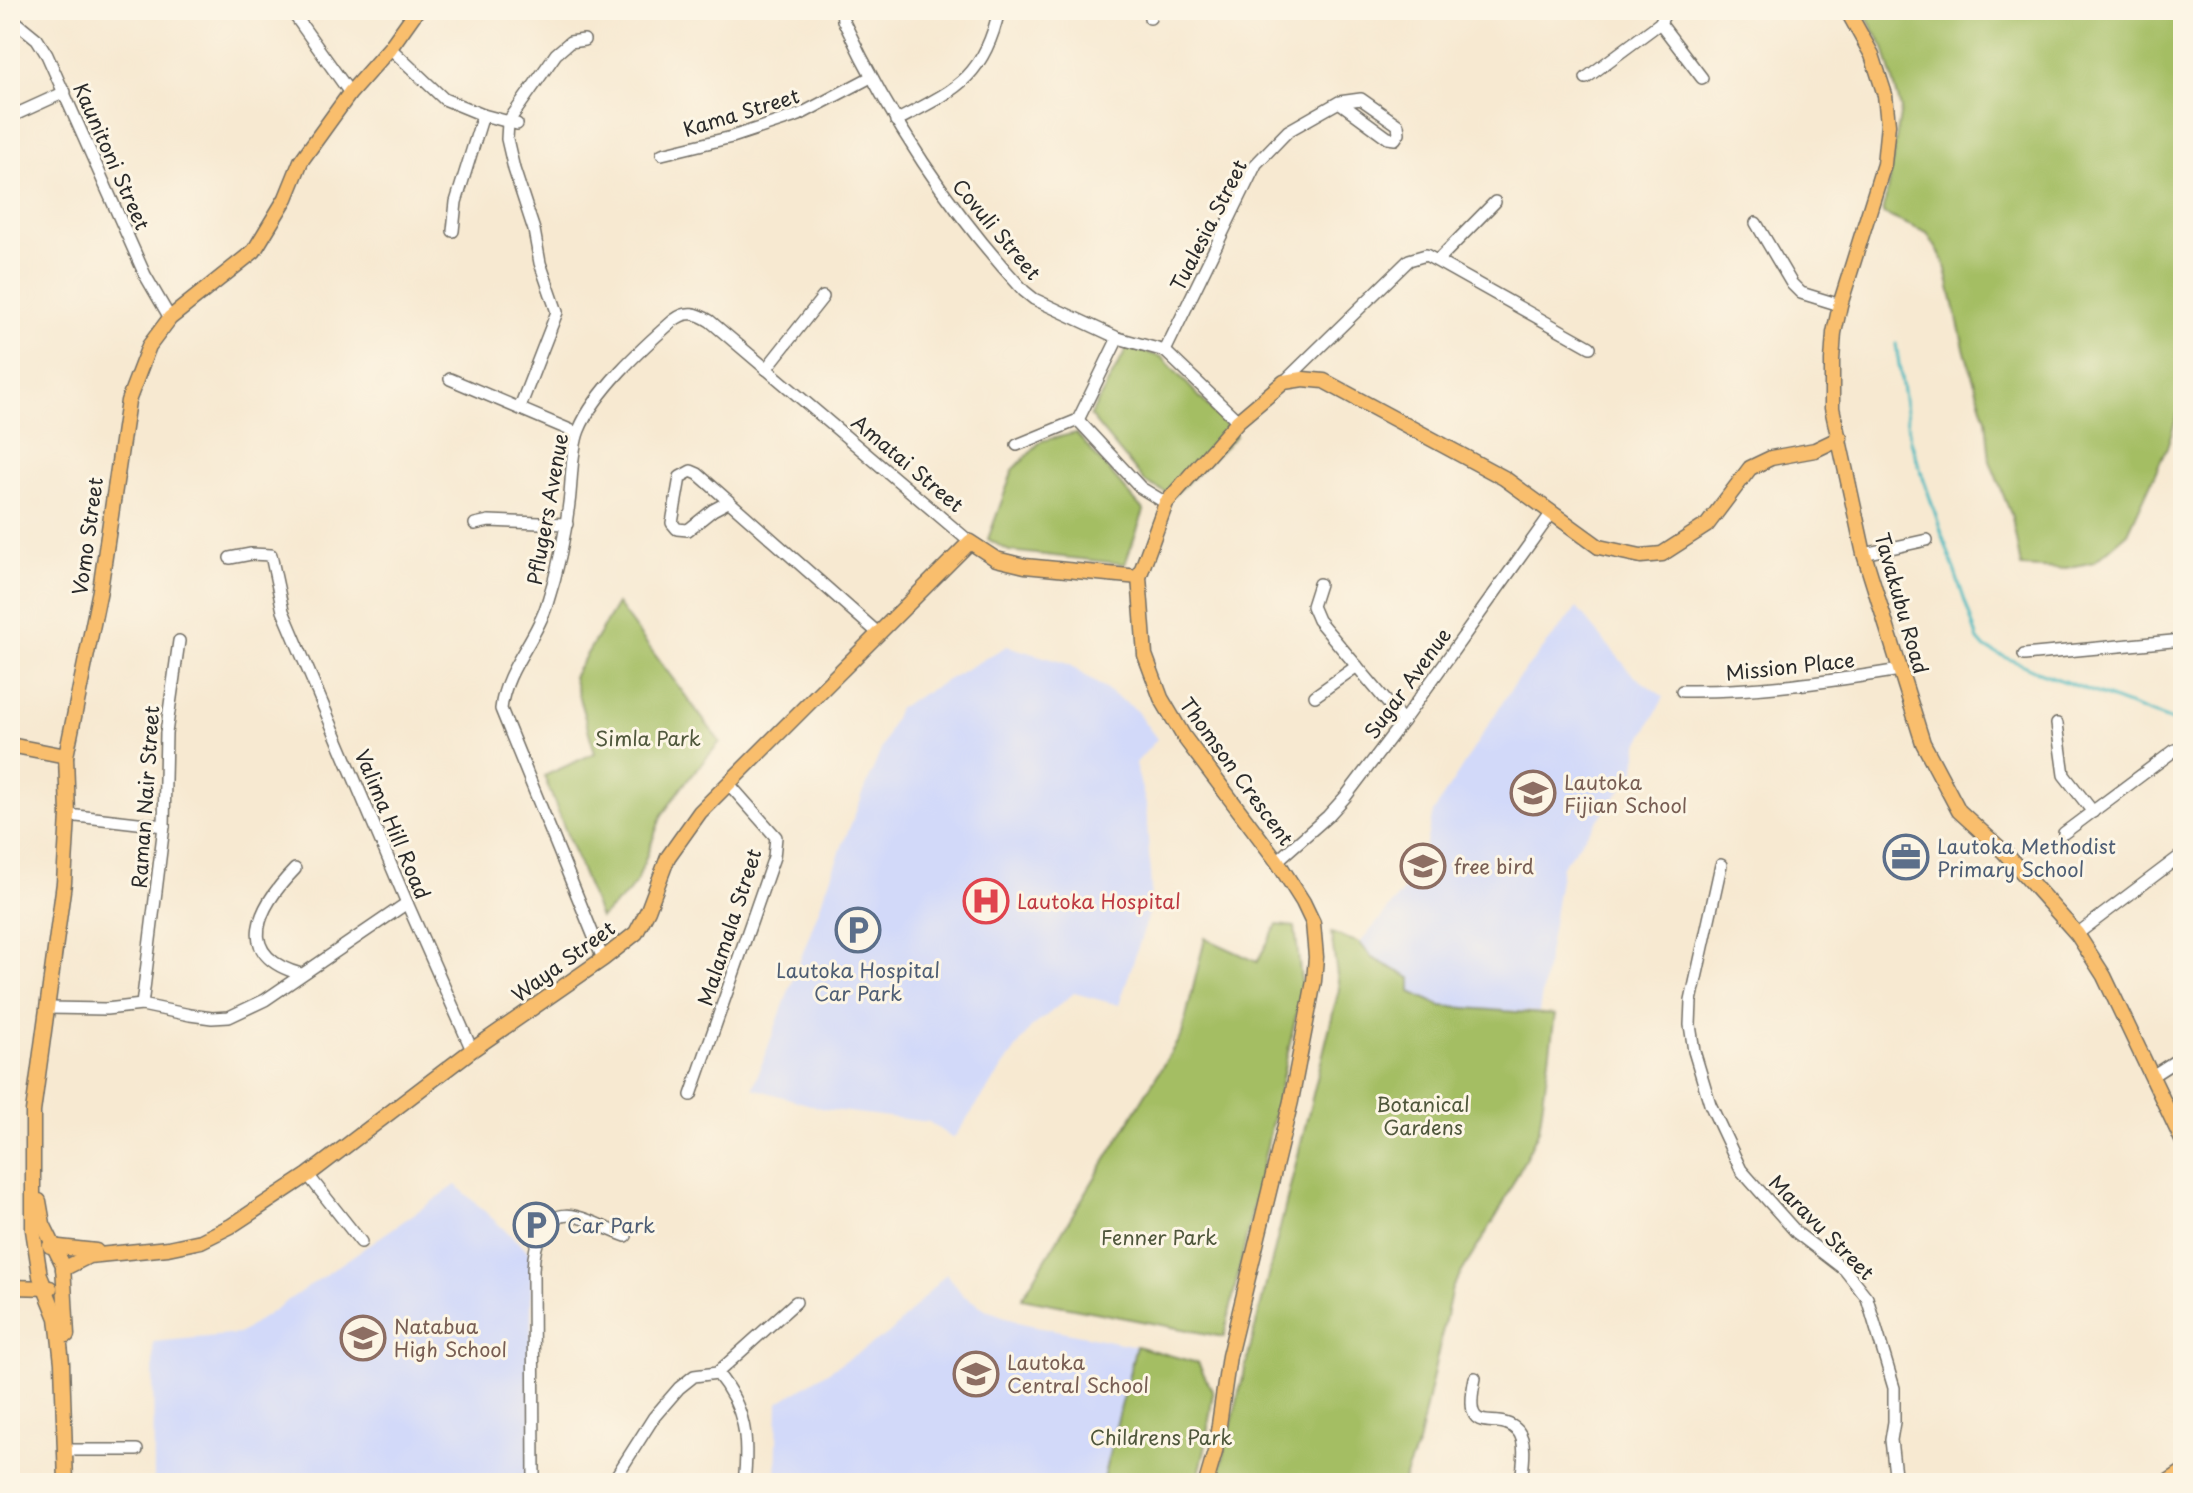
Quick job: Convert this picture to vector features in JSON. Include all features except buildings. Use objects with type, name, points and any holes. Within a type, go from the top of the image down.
[{"type":"highway","points":[[2168,1483],[2183,1473]]},
{"type":"main road","name":"Vomo Street","points":[[66,1483],[62,1363],[57,1318],[37,1258],[32,1212],[33,1112],[64,883],[68,815],[66,756],[100,590],[128,401],[149,346],[170,318],[254,251],[286,198],[301,161],[350,93],[390,48],[417,10]]},
{"type":"main road","name":"Tavakubu Road","points":[[1847,10],[1872,55],[1885,95],[1888,124],[1884,164],[1834,333],[1832,408],[1864,554],[1923,743],[1959,811],[2004,852],[2077,934],[2104,976],[2183,1142]]},
{"type":"main road","points":[[1284,382],[1303,379],[1324,381],[1504,478],[1599,547],[1641,556],[1662,554],[1707,525],[1750,468],[1771,458],[1815,450],[1840,438]]},
{"type":"main road","name":"Thomson Crescent","points":[[1206,1483],[1215,1452],[1229,1356],[1291,1101],[1316,957],[1313,923],[1277,861],[1184,737],[1161,698],[1145,655],[1139,577],[1166,503],[1238,421],[1284,382]]},
{"type":"main road","name":"Amatai Street","points":[[970,542],[996,559],[1025,566],[1139,577]]},
{"type":"main road","name":"Waya Street","points":[[45,1289],[54,1288],[81,1259],[201,1241],[231,1226],[308,1175],[472,1050],[636,933],[668,857],[700,812],[970,542]]},
{"type":"main road","points":[[10,745],[66,756]]},
{"type":"main road","name":"Vomo Street","points":[[33,1167],[43,1224],[64,1276],[68,1326],[62,1363]]},
{"type":"main road","points":[[10,1285],[28,1277],[37,1258],[47,1246],[54,1245]]},
{"type":"main road","name":"Waya Street","points":[[54,1245],[113,1252]]},
{"type":"main road","points":[[10,1285],[45,1289]]},
{"type":"street","points":[[291,10],[350,93]]},
{"type":"street","name":"Covuli Street","points":[[842,10],[843,20],[871,77],[940,190],[1024,291],[1034,299],[1118,338],[1165,351],[1238,421]]},
{"type":"street","points":[[896,121],[954,90],[973,70],[983,59],[999,10]]},
{"type":"street","points":[[1586,78],[1660,23],[1667,10]]},
{"type":"street","name":"Kaunitoni Street","points":[[10,17],[37,39],[65,92],[145,275],[170,318]]},
{"type":"street","points":[[1660,23],[1702,78]]},
{"type":"street","points":[[520,407],[557,312],[540,263],[534,230],[507,139],[512,123],[556,54],[570,42],[584,40]]},
{"type":"street","points":[[390,48],[444,99],[512,123]]},
{"type":"street","name":"Kama Street","points":[[662,154],[732,137],[799,115],[871,77]]},
{"type":"street","points":[[10,117],[65,92]]},
{"type":"street","points":[[1361,99],[1398,125],[1399,133],[1395,139],[1388,138],[1339,102],[1361,99]]},
{"type":"street","name":"Tualesia Street","points":[[1165,351],[1256,164],[1288,131],[1339,102]]},
{"type":"street","points":[[453,231],[456,202],[483,115]]},
{"type":"street","points":[[1438,260],[1495,202]]},
{"type":"street","points":[[1756,223],[1792,284],[1801,293],[1840,305]]},
{"type":"street","points":[[1284,382],[1409,260],[1426,255],[1590,347]]},
{"type":"street","points":[[766,369],[823,297]]},
{"type":"street","name":"Amatai Street","points":[[682,314],[697,313],[710,321],[970,542]]},
{"type":"street","name":"Pflugers Avenue","points":[[603,959],[501,709],[503,690],[546,609],[559,565],[577,433],[594,404],[617,376],[682,314]]},
{"type":"street","points":[[1017,445],[1078,420],[1118,338]]},
{"type":"street","points":[[450,379],[577,433]]},
{"type":"street","points":[[1078,420],[1141,488],[1166,503]]},
{"type":"street","points":[[728,502],[688,530],[677,529],[672,523],[677,485],[685,473],[698,474],[878,633]]},
{"type":"street","name":"Sugar Avenue","points":[[1277,861],[1328,816],[1403,721],[1551,514]]},
{"type":"street","points":[[475,524],[489,521],[567,524]]},
{"type":"street","points":[[1864,554],[1927,540]]},
{"type":"street","name":"Valima Hill Road","points":[[230,558],[251,554],[271,555],[283,611],[472,1050]]},
{"type":"street","points":[[1319,584],[1313,598],[1313,612],[1403,721]]},
{"type":"street","points":[[2024,655],[2183,640]]},
{"type":"street","name":"Raman Nair Street","points":[[142,1005],[164,826],[166,733],[179,641]]},
{"type":"street","points":[[1315,696],[1357,666]]},
{"type":"street","name":"Mission Place","points":[[1682,691],[1734,692],[1812,685],[1900,670]]},
{"type":"street","points":[[2057,724],[2064,775],[2093,812]]},
{"type":"street","points":[[2064,833],[2175,750],[2183,748]]},
{"type":"street","name":"Malamala Street","points":[[691,1095],[774,857],[776,837],[729,784]]},
{"type":"street","points":[[68,815],[164,826]]},
{"type":"street","points":[[2077,934],[2183,855]]},
{"type":"street","name":"Maravu Street","points":[[1721,865],[1691,1001],[1690,1025],[1694,1051],[1710,1104],[1741,1170],[1797,1233],[1845,1270],[1867,1298],[1894,1388],[1891,1440],[1896,1483]]},
{"type":"street","points":[[295,869],[267,901],[259,928],[262,949],[267,958],[281,969],[301,974]]},
{"type":"street","points":[[48,1008],[106,1009],[142,1005],[190,1015],[229,1017],[265,1000],[407,903]]},
{"type":"street","points":[[2152,1076],[2183,1056]]},
{"type":"street","points":[[308,1175],[361,1242]]},
{"type":"street","points":[[534,1483],[533,1270],[538,1238],[548,1223],[559,1217],[571,1216],[626,1236]]},
{"type":"street","points":[[612,1483],[654,1417],[679,1388],[694,1376],[717,1373],[796,1302]]},
{"type":"street","points":[[717,1373],[732,1391],[746,1433],[748,1446],[744,1483]]},
{"type":"street","points":[[1475,1378],[1470,1401],[1472,1412],[1479,1419],[1508,1426],[1518,1432],[1522,1442],[1521,1483]]},
{"type":"street","points":[[65,1450],[137,1450]]},
{"type":"shaded area","name":"Lautoka Fijian School","points":[[1577,608],[1633,675],[1664,697],[1638,746],[1635,772],[1562,866],[1539,1012],[1441,1006],[1411,992],[1411,978],[1372,958],[1360,943],[1409,884],[1422,860],[1433,813],[1516,681]]},
{"type":"shaded area","name":"Lautoka Hospital","points":[[1007,646],[1068,664],[1135,709],[1157,739],[1135,764],[1146,804],[1151,888],[1149,914],[1119,1005],[1074,993],[1030,1029],[953,1139],[929,1122],[824,1109],[753,1088],[842,846],[898,708]]},
{"type":"shaded area","name":"Natabua High School","points":[[456,1185],[531,1254],[532,1483],[154,1483],[153,1342],[239,1334]]},
{"type":"shaded area","name":"Lautoka Central School","points":[[946,1274],[963,1295],[987,1310],[1021,1323],[1136,1346],[1102,1483],[776,1483],[778,1403],[891,1332]]},
{"type":"green space","points":[[1862,10],[2183,10],[2183,397],[2167,447],[2128,533],[2094,562],[2061,569],[2021,567],[2012,517],[1990,461],[1986,419],[1964,348],[1944,261],[1927,233],[1883,214],[1901,109],[1884,48]]},
{"type":"green space","points":[[1128,347],[1162,357],[1236,436],[1173,496],[1145,482],[1090,416]]},
{"type":"green space","points":[[1076,433],[1144,511],[1125,564],[1009,551],[988,539],[1013,470],[1041,441]]},
{"type":"green space","name":"Simla Park","points":[[617,604],[720,742],[662,815],[637,881],[600,918],[544,776],[595,753],[573,677]]},
{"type":"green space","name":"Fenner Park","points":[[1277,925],[1295,927],[1302,989],[1224,1337],[1022,1298],[1182,1034],[1205,938],[1257,962]]},
{"type":"green space","name":"Botanical Gardens","points":[[1331,933],[1360,943],[1372,958],[1411,978],[1411,992],[1441,1006],[1555,1015],[1539,1130],[1499,1212],[1452,1288],[1418,1444],[1402,1483],[1217,1483],[1339,989]]},
{"type":"green space","name":"Childrens Park","points":[[1136,1346],[1198,1363],[1213,1392],[1197,1483],[1102,1483]]},
{"type":"waterway","points":[[1896,344],[1910,439],[1978,640],[1985,648],[2036,671],[2183,725]]},
{"type":"place","name":"Lautoka Fijian School","points":[[1533,793]]},
{"type":"place","name":"Lautoka Methodist Primary School","points":[[1906,857]]},
{"type":"place","name":"free bird","points":[[1423,866]]},
{"type":"place","name":"Lautoka Hospital","points":[[986,901]]},
{"type":"place","name":"Lautoka Hospital Car Park","points":[[858,930]]},
{"type":"place","name":"Car Park","points":[[536,1225]]},
{"type":"place","name":"Natabua High School","points":[[363,1338]]},
{"type":"place","name":"Lautoka Central School","points":[[976,1374]]}]
